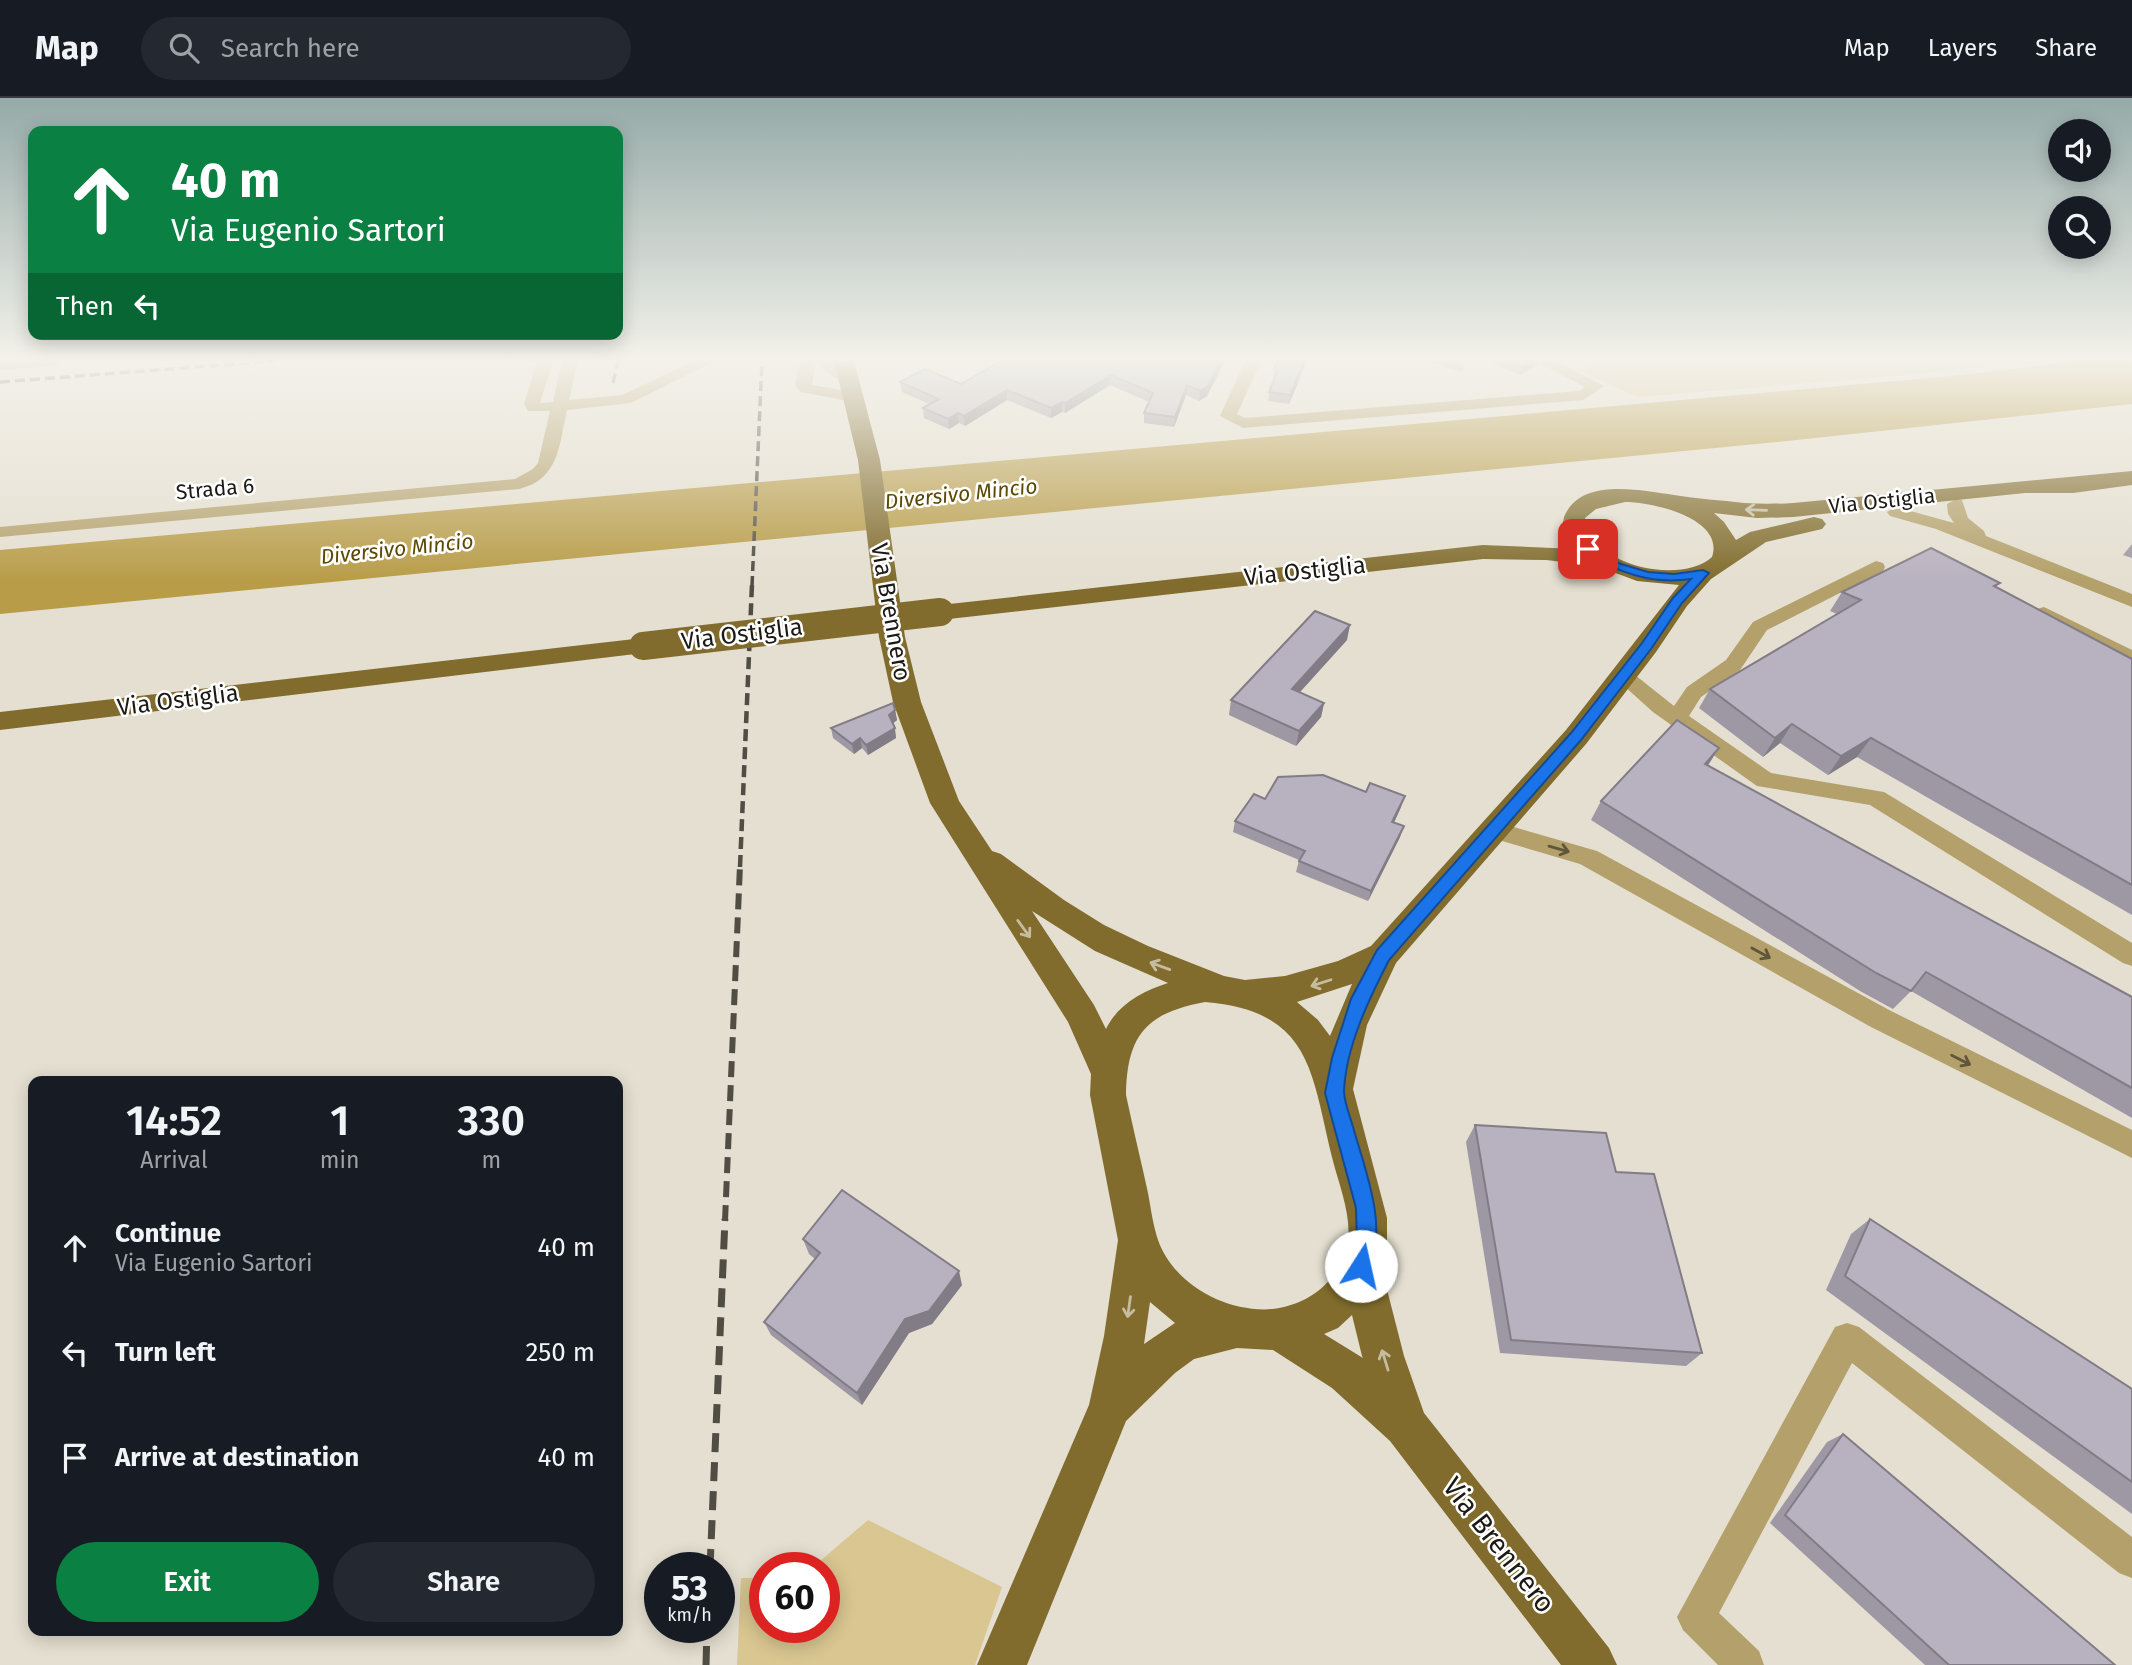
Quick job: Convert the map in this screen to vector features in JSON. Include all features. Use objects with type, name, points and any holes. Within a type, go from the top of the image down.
[{"type":"main road","name":"Via Brennero","points":[[862,434],[869,460],[892,637],[907,702],[945,803],[1082,1015],[1107,1071]]},
{"type":"main road","name":"Via Ostiglia","points":[[1383,955],[1576,737],[1647,646],[1678,601],[1703,573],[1719,564],[1724,557],[1758,537],[1780,530],[2132,478]]},
{"type":"main road","name":"Via Ostiglia","points":[[1483,552],[1549,528],[1575,516],[1585,505],[1608,496],[1636,495],[1671,502],[1756,510],[1793,510],[2019,486],[2092,483]]},
{"type":"main road","points":[[1919,509],[1922,502],[2001,492],[2019,486]]},
{"type":"main road","points":[[1671,502],[1699,514],[1716,528],[1725,544],[1724,557]]},
{"type":"main road","points":[[1575,516],[1575,529],[1580,539],[1611,563],[1646,601],[1647,646]]},
{"type":"main road","name":"Via Ostiglia","points":[[0,721],[1483,552],[1545,552],[1611,563],[1665,578],[1703,573]]},
{"type":"main road","name":"Via Brennero","points":[[975,851],[1059,914],[1091,934],[1151,962],[1235,991]]},
{"type":"main road","points":[[1235,991],[1284,1012],[1306,1030],[1321,1052],[1335,1093],[1365,1208],[1367,1246],[1354,1282],[1330,1309],[1314,1319],[1279,1330],[1234,1328],[1201,1316],[1169,1292],[1153,1272],[1138,1240],[1108,1094],[1107,1071],[1118,1037],[1126,1024],[1149,1005],[1187,990],[1235,991],[1282,993],[1317,985],[1383,955]]},
{"type":"main road","points":[[1335,1093],[1350,1025],[1383,955]]},
{"type":"main road","points":[[1002,1665],[1110,1406],[1125,1336],[1138,1240]]},
{"type":"main road","name":"Via Brennero","points":[[1361,1266],[1383,1356],[1406,1424]]},
{"type":"main road","points":[[1110,1406],[1160,1358],[1184,1340],[1234,1328]]},
{"type":"main road","name":"Via Brennero","points":[[1279,1330],[1347,1373],[1406,1424],[1592,1665]]},
{"type":"street","name":"Strada 6","points":[[0,532],[519,484],[539,472],[546,464],[553,434]]},
{"type":"street","points":[[1956,504],[1956,512],[1967,528],[1990,543]]},
{"type":"street","points":[[1919,509],[1942,525]]},
{"type":"street","points":[[1896,512],[1990,543],[2132,601]]},
{"type":"street","points":[[1678,718],[1694,692],[1733,665],[1760,626],[1876,567]]},
{"type":"street","points":[[2044,612],[2132,658]]},
{"type":"street","points":[[1623,676],[1765,780],[1876,798],[2132,956]]},
{"type":"street","points":[[1493,830],[1588,858],[1881,1019],[2132,1145]]},
{"type":"street","points":[[1745,1665],[1696,1617],[1847,1339],[2132,1560]]},
{"type":"shaded area","points":[[868,1520],[1002,1587],[975,1665],[737,1665],[741,1578],[749,1578],[749,1643],[840,1643],[840,1552],[831,1552]]},
{"type":"water","name":"Diversivo Mincio","points":[[1299,434],[1851,434],[0,614],[0,550]]},
{"type":"building","points":[[1931,548],[2000,583],[1994,586],[2132,659],[2132,885],[1871,738],[1841,756],[1792,724],[1775,738],[1710,689],[1861,600],[1842,592]]},
{"type":"building","points":[[1315,611],[1350,625],[1292,689],[1324,703],[1299,731],[1231,700]]},
{"type":"building","points":[[893,703],[895,710],[889,715],[895,728],[866,745],[860,738],[852,744],[831,728]]},
{"type":"building","points":[[1677,720],[1719,748],[1705,764],[2132,997],[2132,1088],[1926,972],[1911,991],[1876,973],[1601,801]]},
{"type":"building","points":[[1323,775],[1366,792],[1370,783],[1405,796],[1392,822],[1404,826],[1371,891],[1299,861],[1305,851],[1235,821],[1254,794],[1265,799],[1278,777]]},
{"type":"building","points":[[1475,1125],[1606,1133],[1616,1172],[1654,1174],[1702,1353],[1511,1340]]},
{"type":"building","points":[[842,1190],[959,1271],[929,1311],[905,1319],[857,1393],[764,1322],[820,1253],[803,1239]]},
{"type":"building","points":[[1870,1219],[2132,1389],[2132,1482],[1845,1276]]},
{"type":"building","points":[[1843,1434],[2115,1665],[1949,1665],[1785,1515]]},
{"type":"railway","points":[[752,586],[759,434]]},
{"type":"railway","points":[[740,867],[752,584]]},
{"type":"railway","points":[[725,1221],[740,865]]},
{"type":"railway","points":[[711,1552],[725,1219]]},
{"type":"railway","points":[[706,1665],[707,1643]]},
{"type":"route","points":[[1361,1266],[1367,1246],[1368,1227],[1335,1093],[1341,1058],[1360,999],[1383,955],[1576,737],[1647,646],[1678,601],[1703,573],[1674,578],[1632,572],[1588,549]]}]
